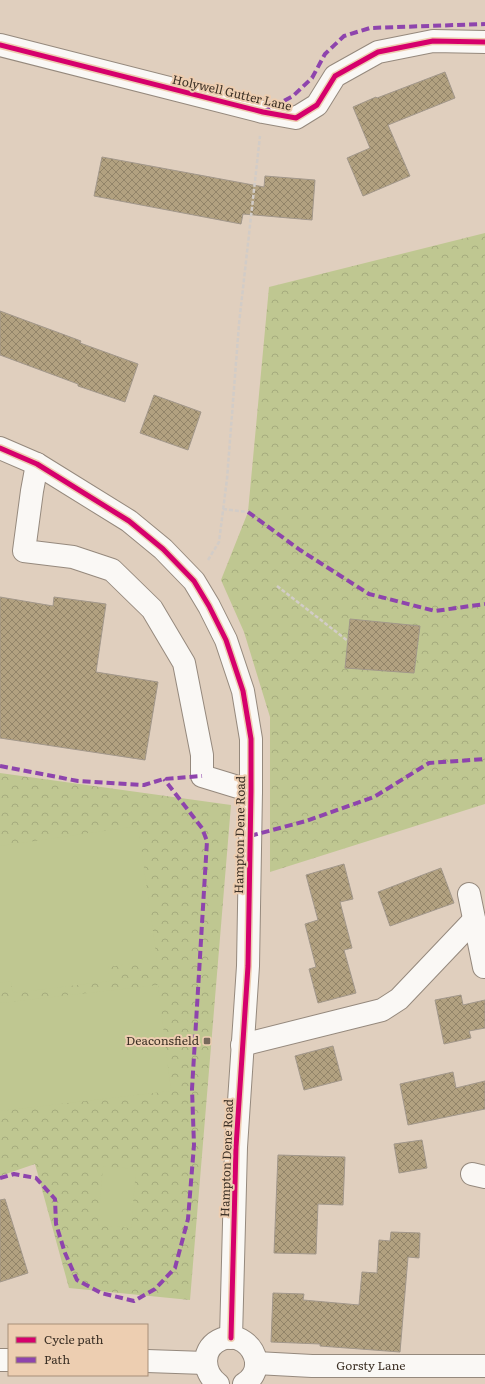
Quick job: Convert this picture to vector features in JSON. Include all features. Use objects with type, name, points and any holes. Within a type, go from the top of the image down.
[{"type":"street","name":"Holywell Gutter Lane","points":[[0,45],[262,112],[296,118],[317,105],[335,76],[378,52],[433,41],[485,42]]},
{"type":"street","name":"Hampton Dene Road","points":[[0,448],[38,464],[129,521],[163,549],[194,581],[209,606],[226,640],[243,691],[251,739],[248,966],[236,1147],[231,1338]]},
{"type":"street","points":[[38,464],[32,491],[24,551],[74,557],[112,570],[152,609],[184,663],[202,755],[202,776],[251,791]]},
{"type":"street","points":[[469,894],[484,967]]},
{"type":"street","points":[[242,1045],[382,1010],[399,999],[474,920]]},
{"type":"street","points":[[218,1384],[211,1379],[207,1372],[206,1363],[208,1353],[213,1345],[221,1339],[231,1338],[241,1340],[249,1345],[254,1353],[256,1363],[254,1372],[249,1380],[244,1384]]},
{"type":"street","points":[[148,1361],[206,1363]]},
{"type":"street","name":"Gorsty Lane","points":[[256,1363],[312,1366],[485,1366]]},
{"type":"path","points":[[194,581],[219,542],[239,324],[262,112]]},
{"type":"path","points":[[223,509],[248,512]]},
{"type":"path","points":[[277,586],[348,641]]},
{"type":"green space","points":[[485,233],[485,804],[270,872],[270,717],[244,632],[221,580],[248,512],[269,287]]},
{"type":"green space","points":[[0,773],[231,805],[190,1300],[69,1288],[35,1164],[0,1176]]},
{"type":"green space","points":[[138,826],[157,960],[108,967],[110,981],[13,993],[11,981],[0,983],[0,846]]},
{"type":"green space","points":[[158,985],[171,1091],[0,1111],[0,1003]]},
{"type":"green space","points":[[103,1166],[136,1169],[131,1228],[98,1225]]},
{"type":"building","points":[[445,72],[455,98],[388,125],[410,176],[363,196],[347,158],[370,148],[353,107]]},
{"type":"building","points":[[102,157],[264,187],[265,176],[315,180],[312,220],[243,214],[241,224],[94,196]]},
{"type":"building","points":[[0,311],[138,364],[125,402],[78,386],[78,384],[0,355]]},
{"type":"building","points":[[154,395],[201,412],[188,450],[140,433]]},
{"type":"building","points":[[0,597],[53,606],[54,597],[106,604],[96,672],[158,682],[145,760],[0,738]]},
{"type":"building","points":[[350,619],[420,626],[414,673],[345,668]]},
{"type":"building","points":[[344,864],[353,899],[340,902],[352,948],[344,950],[356,993],[318,1003],[309,969],[316,967],[305,924],[318,920],[306,875]]},
{"type":"building","points":[[441,868],[454,903],[390,926],[378,892]]},
{"type":"building","points":[[461,995],[463,1005],[485,1000],[485,1028],[469,1031],[471,1038],[444,1044],[435,1000]]},
{"type":"building","points":[[333,1046],[342,1080],[304,1090],[295,1056]]},
{"type":"building","points":[[453,1072],[456,1088],[485,1081],[485,1109],[408,1125],[400,1084]]},
{"type":"building","points":[[422,1140],[427,1168],[399,1173],[394,1144]]},
{"type":"building","points":[[278,1155],[345,1157],[343,1205],[318,1204],[316,1254],[274,1253]]},
{"type":"building","points":[[5,1199],[28,1273],[0,1282],[0,1200]]},
{"type":"building","points":[[391,1232],[420,1233],[419,1258],[408,1257],[400,1352],[320,1346],[320,1344],[271,1342],[273,1293],[304,1294],[303,1300],[359,1305],[362,1272],[377,1273],[379,1240],[390,1241]]},
{"type":"marked path","points":[[263,112],[293,96],[312,78],[325,54],[344,36],[370,28],[485,24]]},
{"type":"marked path","points":[[248,512],[300,550],[369,594],[435,611],[485,604]]},
{"type":"marked path","points":[[250,836],[306,821],[374,797],[429,763],[485,759]]},
{"type":"marked path","points":[[0,766],[78,781],[144,785],[164,779],[202,776]]},
{"type":"marked path","points":[[0,1178],[14,1174],[36,1178],[55,1199],[56,1224],[65,1253],[77,1280],[101,1293],[134,1301],[155,1289],[175,1268],[188,1219],[194,1145],[192,1089],[207,841],[202,828],[164,779]]},
{"type":"cycle path","points":[[0,45],[263,112],[296,118],[317,105],[335,76],[378,52],[433,41],[485,42]]},
{"type":"cycle path","points":[[0,448],[37,464],[129,521],[163,549],[194,581],[209,606],[226,640],[243,691],[251,739],[248,966],[236,1147],[231,1338]]},
{"type":"place","name":"Deaconsfield","points":[[207,1041]]}]
